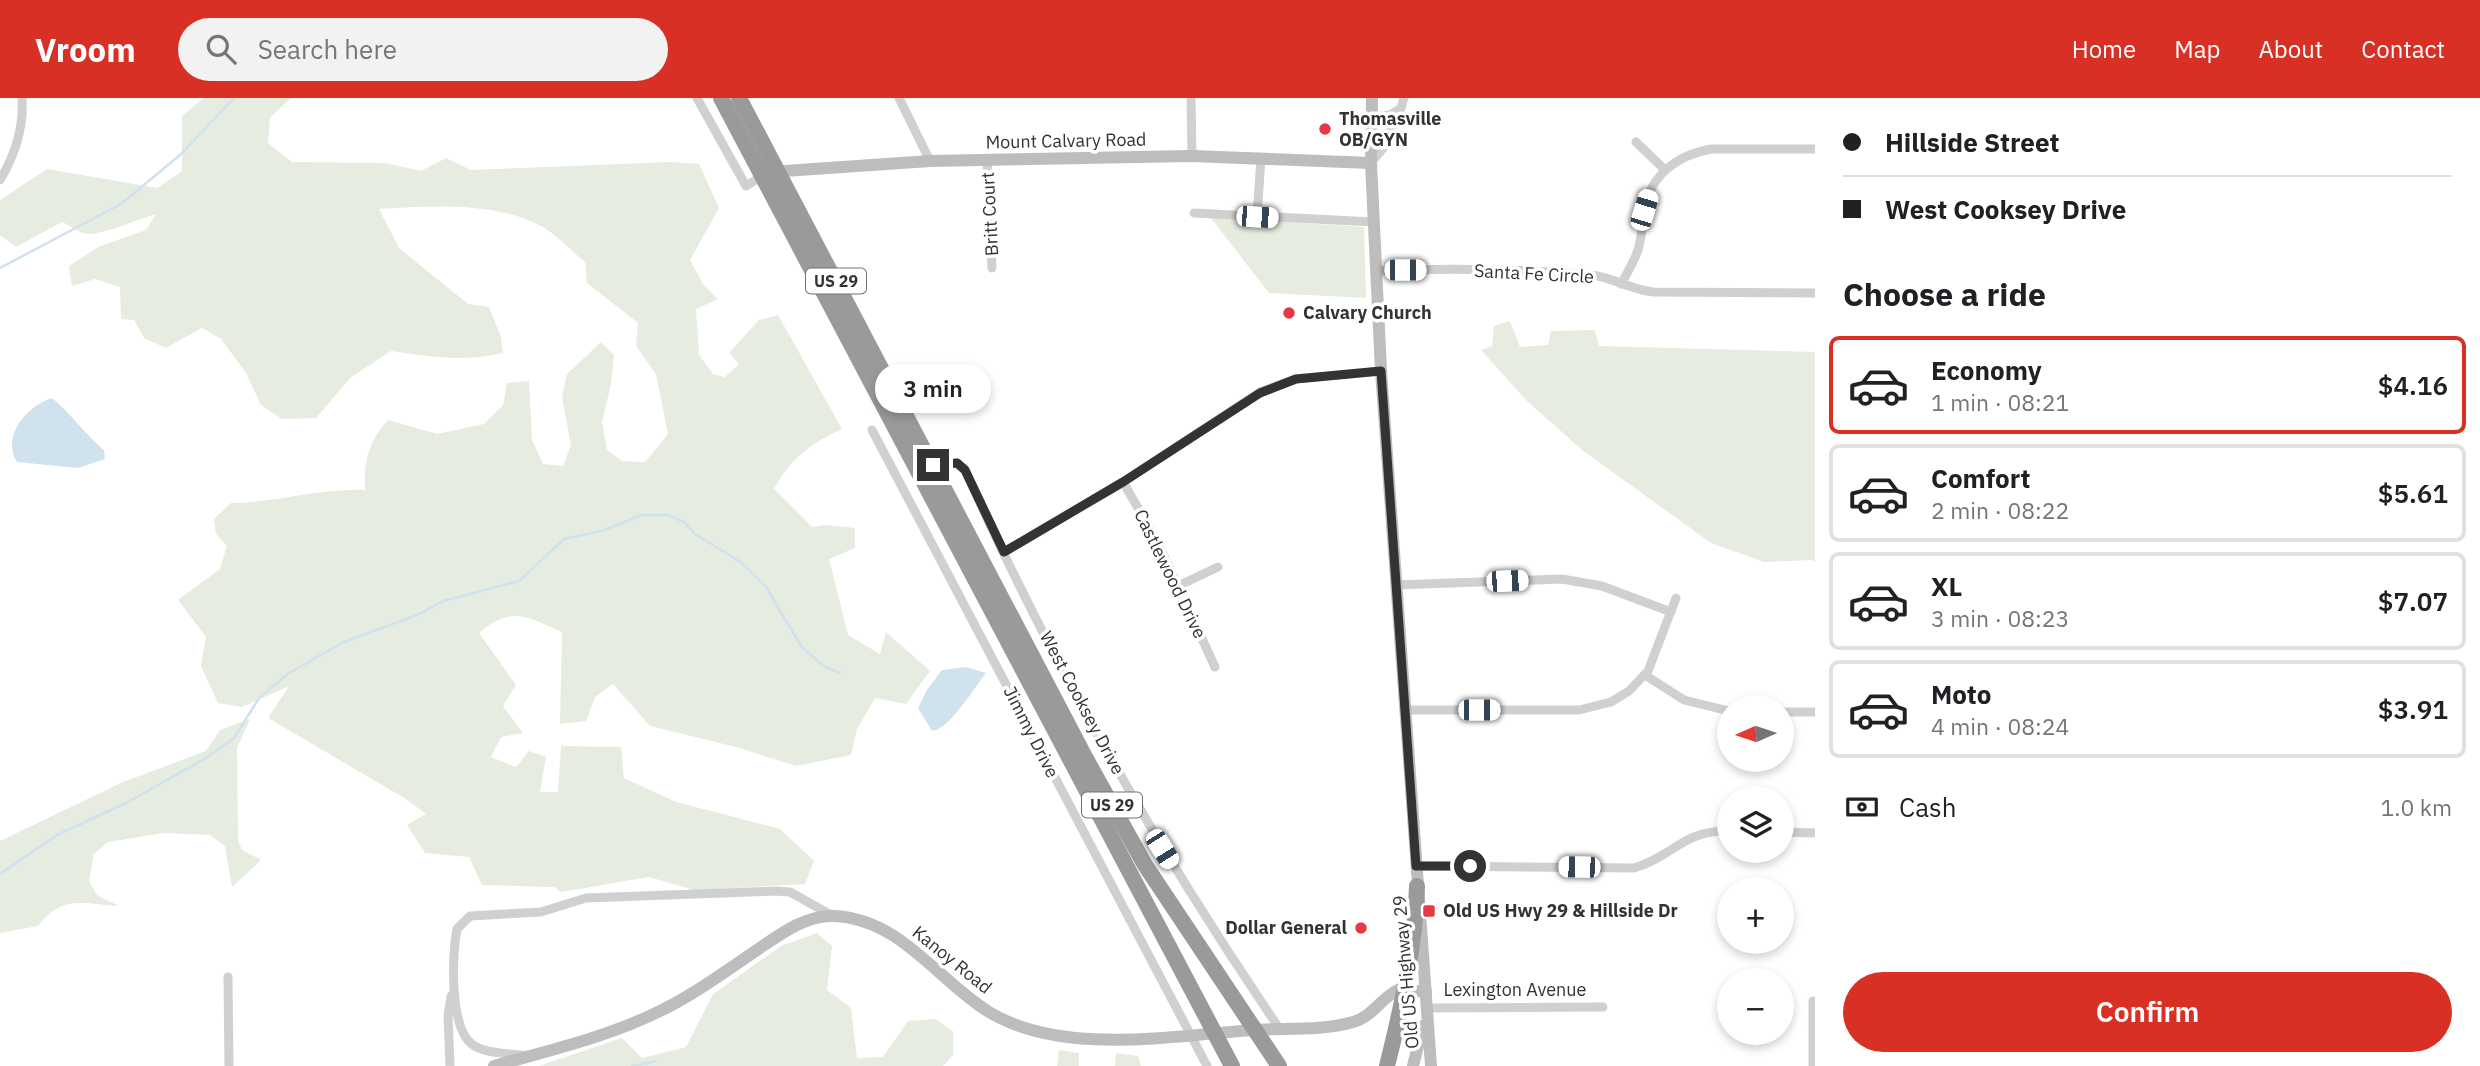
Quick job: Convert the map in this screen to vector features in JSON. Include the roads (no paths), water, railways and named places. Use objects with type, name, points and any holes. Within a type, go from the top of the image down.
[{"type":"highway","name":"US 29","points":[[721,98],[770,173],[933,465],[1145,865],[1279,1066]]},
{"type":"highway","name":"US 29","points":[[740,98],[770,173],[916,470],[1212,1033],[1232,1066]]},
{"type":"highway","points":[[1388,1066],[1416,991],[1417,886]]},
{"type":"street","points":[[0,180],[19,137],[23,117],[22,98]]},
{"type":"street","points":[[696,98],[746,186],[770,173]]},
{"type":"street","points":[[900,98],[930,161]]},
{"type":"street","points":[[1191,98],[1192,156]]},
{"type":"street","points":[[1371,163],[1372,98]]},
{"type":"street","points":[[1372,117],[1390,115],[1402,103]]},
{"type":"street","points":[[1371,163],[1384,147],[1402,103]]},
{"type":"street","points":[[1636,142],[1665,170]]},
{"type":"street","points":[[1621,284],[1637,252],[1650,191],[1665,170],[1694,152],[1710,149],[1815,149]]},
{"type":"street","name":"Mount Calvary Road","points":[[770,173],[930,161],[1192,156],[1371,163]]},
{"type":"street","points":[[1257,217],[1261,158]]},
{"type":"street","name":"Britt Court","points":[[987,160],[992,268]]},
{"type":"street","name":"Old US Highway 29","points":[[1371,163],[1381,371],[1417,886]]},
{"type":"street","points":[[1194,213],[1374,222]]},
{"type":"street","name":"Santa Fe Circle","points":[[1376,271],[1454,269],[1594,275],[1633,290],[1653,292],[1815,293]]},
{"type":"street","points":[[1004,552],[1123,482],[1278,384],[1296,379],[1381,371]]},
{"type":"street","name":"Jimmy Drive","points":[[872,430],[1188,1035],[1207,1066]]},
{"type":"street","name":"West Cooksey Drive","points":[[933,465],[957,463],[965,470],[1108,755],[1162,849],[1279,1028]]},
{"type":"street","points":[[897,476],[916,470]]},
{"type":"street","name":"Castlewood Drive","points":[[1123,482],[1178,586],[1215,667]]},
{"type":"street","points":[[1178,586],[1218,567]]},
{"type":"street","points":[[1396,585],[1562,579],[1584,582],[1671,612]]},
{"type":"street","points":[[1405,710],[1578,710],[1611,702],[1629,691],[1645,675],[1676,598]]},
{"type":"street","points":[[1645,675],[1684,700],[1717,708]]},
{"type":"street","points":[[1794,712],[1815,712]]},
{"type":"street","points":[[1416,866],[1634,868],[1659,860],[1689,836],[1717,830]]},
{"type":"street","points":[[1794,832],[1815,833]]},
{"type":"street","points":[[528,1056],[475,1047],[468,1042],[457,1015],[452,960],[457,929],[461,922],[478,915],[541,912],[586,898],[775,891],[789,892],[833,916]]},
{"type":"street","name":"Kanoy Road","points":[[494,1066],[587,1040],[659,1012],[786,931],[817,918],[833,916],[852,919],[890,933],[915,950],[975,1002],[1028,1030],[1054,1036],[1100,1038],[1188,1035],[1352,1023],[1367,1017],[1395,991],[1416,991]]},
{"type":"street","points":[[228,976],[229,1066]]},
{"type":"street","points":[[450,1066],[448,1016],[455,981]]},
{"type":"street","points":[[1413,1066],[1423,1024],[1416,991]]},
{"type":"street","name":"Old US Highway 29","points":[[1416,991],[1427,1008],[1432,1066]]},
{"type":"street","points":[[1813,1001],[1813,1066]]},
{"type":"street","name":"Lexington Avenue","points":[[1427,1008],[1603,1007]]},
{"type":"water","points":[[51,398],[104,450],[105,459],[78,468],[17,462],[12,442],[14,432],[25,415]]},
{"type":"water","points":[[966,667],[986,673],[946,724],[932,731],[918,708],[927,690],[942,670]]},
{"type":"waterway","points":[[0,268],[121,204],[180,155],[234,98]]},
{"type":"waterway","points":[[0,874],[57,835],[128,802],[206,758],[234,738],[259,698],[289,673],[342,643],[419,614],[443,601],[519,581],[564,539],[605,530],[641,515],[668,515],[684,522],[695,534],[742,563],[766,587],[801,646],[822,665],[840,673]]},
{"type":"waterway","points":[[632,1066],[656,1061]]},
{"type":"place","name":"Thomasville OB/GYN","points":[[1325,129]]},
{"type":"place","name":"Calvary Church","points":[[1289,313]]},
{"type":"place","name":"Old US Hwy 29 & Hillside Dr","points":[[1429,911]]},
{"type":"place","name":"Dollar General","points":[[1361,928]]}]
